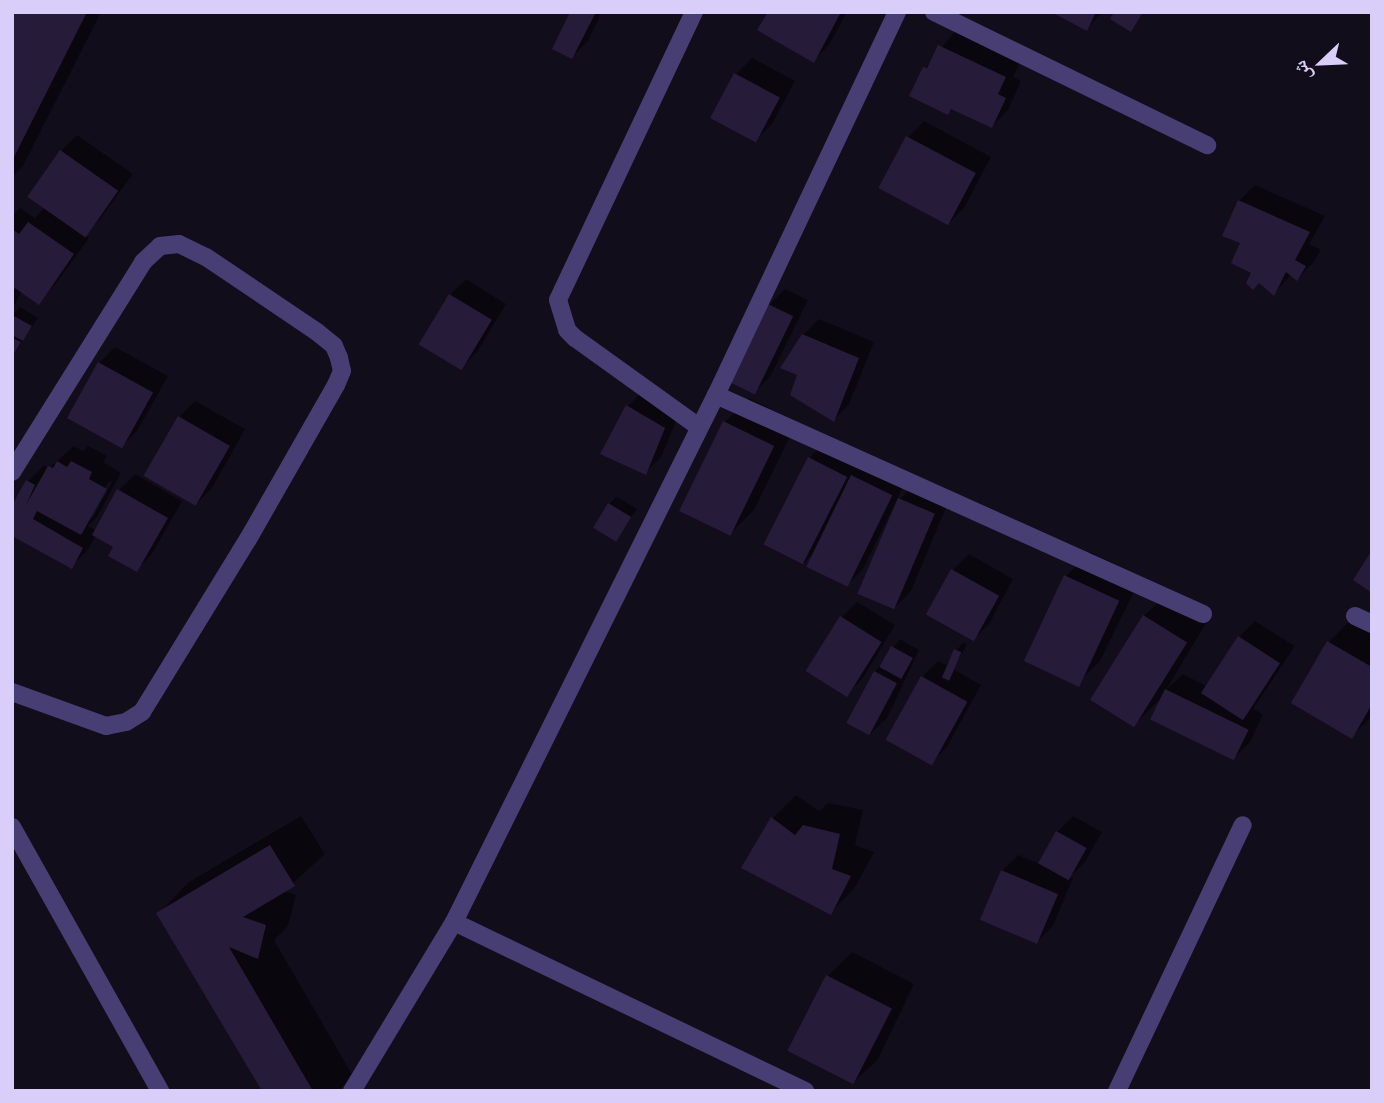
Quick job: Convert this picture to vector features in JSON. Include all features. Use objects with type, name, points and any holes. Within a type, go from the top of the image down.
[{"type":"street","points":[[694,12],[558,300],[567,330],[575,338],[699,427]]},
{"type":"street","points":[[352,1091],[454,922],[716,395],[897,12]]},
{"type":"street","points":[[934,12],[1207,145]]},
{"type":"street","points":[[12,472],[143,262],[160,246],[179,244],[206,257],[317,332],[334,346],[339,358],[342,371],[336,385],[248,540],[142,712],[125,722],[106,726],[12,692]]},
{"type":"street","points":[[716,395],[1203,614]]},
{"type":"street","points":[[1355,616],[1372,624]]},
{"type":"street","points":[[1117,1091],[1242,825]]},
{"type":"street","points":[[12,827],[160,1091]]},
{"type":"street","points":[[454,922],[804,1091]]},
{"type":"building","points":[[12,12],[87,12],[12,161]]},
{"type":"building","points":[[570,12],[596,12],[572,59],[552,49]]},
{"type":"building","points":[[768,12],[841,12],[814,63],[757,30]]},
{"type":"building","points":[[1051,12],[1096,12],[1087,31]]},
{"type":"building","points":[[1114,12],[1143,12],[1131,32],[1110,19]]},
{"type":"building","points":[[938,45],[1006,77],[998,94],[1006,98],[992,128],[951,109],[948,115],[909,96],[923,67],[927,68]]},
{"type":"building","points":[[734,73],[780,97],[756,142],[710,118]]},
{"type":"building","points":[[906,136],[976,173],[948,225],[878,188]]},
{"type":"building","points":[[60,150],[118,191],[85,237],[27,197]]},
{"type":"building","points":[[1238,200],[1310,232],[1295,260],[1306,266],[1297,281],[1286,272],[1274,296],[1259,283],[1253,290],[1246,283],[1251,273],[1231,263],[1240,243],[1222,236]]},
{"type":"building","points":[[28,222],[74,254],[39,305],[12,286],[12,229],[19,234]]},
{"type":"building","points":[[449,294],[492,320],[461,370],[419,345]]},
{"type":"building","points":[[768,304],[793,316],[755,394],[730,382]]},
{"type":"building","points":[[12,315],[32,326],[23,341],[12,335]]},
{"type":"building","points":[[802,334],[859,358],[834,422],[790,395],[797,375],[780,368]]},
{"type":"building","points":[[12,338],[21,342],[12,357]]},
{"type":"building","points":[[98,362],[153,393],[122,449],[67,418]]},
{"type":"building","points":[[626,405],[665,428],[646,475],[600,454]]},
{"type":"building","points":[[178,416],[230,446],[195,506],[144,476]]},
{"type":"building","points":[[723,421],[774,446],[730,536],[679,511]]},
{"type":"building","points":[[808,457],[847,477],[803,564],[764,544]]},
{"type":"building","points":[[57,461],[67,467],[71,461],[92,472],[89,479],[107,489],[81,535],[37,511],[33,519],[83,548],[72,569],[12,536],[12,505],[26,480],[35,485],[26,505],[48,466],[53,468]]},
{"type":"building","points":[[851,475],[892,495],[848,587],[806,567]]},
{"type":"building","points":[[117,489],[168,518],[137,572],[108,556],[113,547],[92,535]]},
{"type":"building","points":[[898,498],[935,514],[894,609],[857,594]]},
{"type":"building","points":[[608,503],[631,517],[616,542],[593,528]]},
{"type":"building","points":[[1372,550],[1372,593],[1353,580]]},
{"type":"building","points":[[951,569],[999,596],[974,641],[926,614]]},
{"type":"building","points":[[1064,575],[1119,601],[1079,687],[1024,661]]},
{"type":"building","points":[[1143,615],[1187,643],[1134,727],[1090,700]]},
{"type":"building","points":[[840,616],[882,642],[847,697],[806,671]]},
{"type":"building","points":[[1238,636],[1280,663],[1243,720],[1201,693]]},
{"type":"building","points":[[1327,641],[1372,667],[1372,704],[1352,739],[1291,703]]},
{"type":"building","points":[[891,646],[913,658],[901,679],[879,667]]},
{"type":"building","points":[[954,649],[961,652],[949,681],[942,678]]},
{"type":"building","points":[[874,671],[897,683],[869,735],[846,723]]},
{"type":"building","points":[[921,676],[967,702],[932,766],[886,740]]},
{"type":"building","points":[[1165,689],[1249,730],[1234,760],[1150,720]]},
{"type":"building","points":[[771,817],[795,835],[803,825],[840,834],[832,869],[851,876],[831,915],[741,868]]},
{"type":"building","points":[[1056,831],[1087,848],[1069,880],[1038,863]]},
{"type":"building","points":[[270,845],[295,886],[243,917],[266,925],[258,959],[229,947],[313,1091],[262,1091],[156,913]]},
{"type":"building","points":[[1001,870],[1058,894],[1037,944],[980,920]]},
{"type":"building","points":[[826,975],[892,1009],[853,1084],[787,1051]]}]
